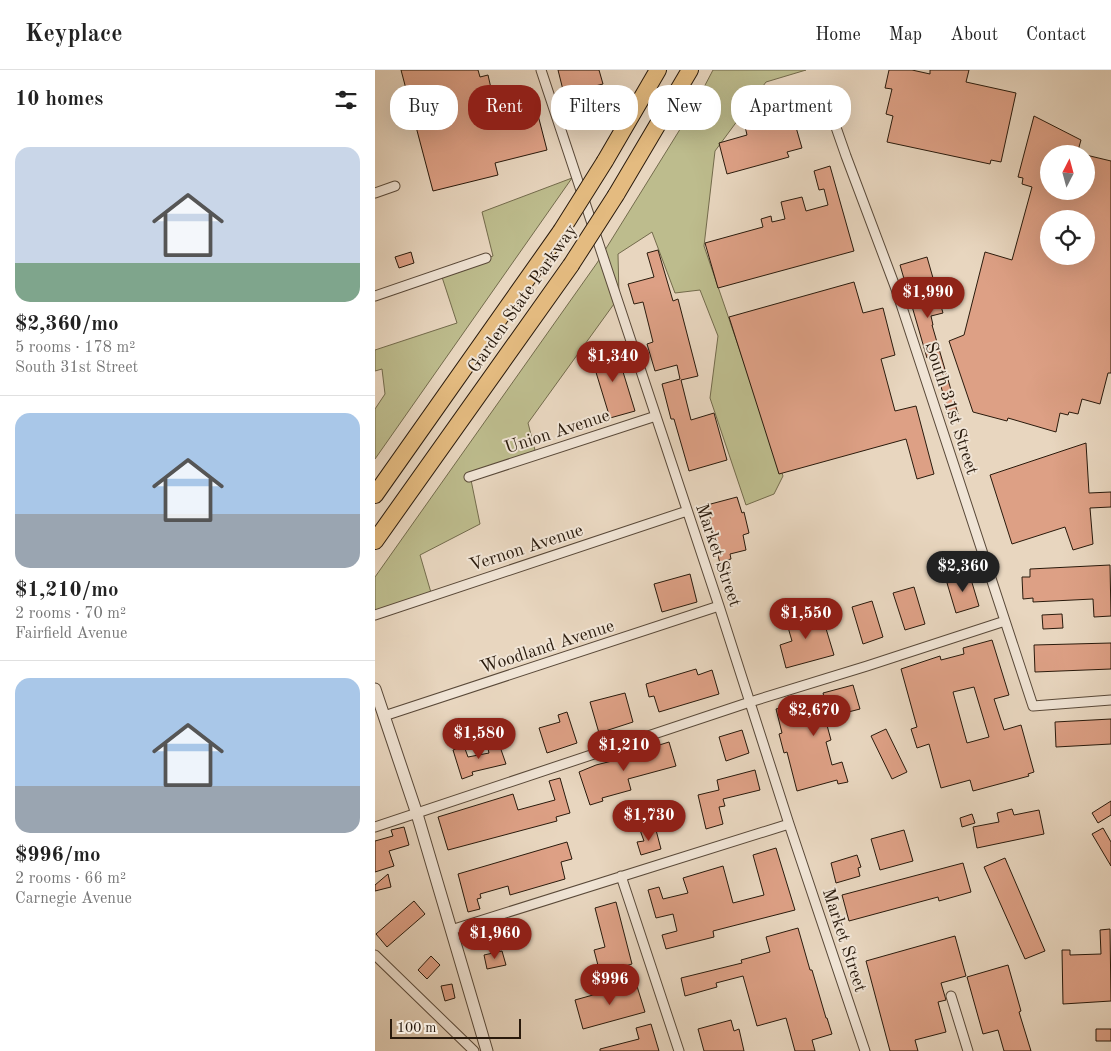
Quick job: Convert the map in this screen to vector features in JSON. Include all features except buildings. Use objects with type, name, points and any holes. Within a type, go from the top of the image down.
[{"type":"highway","name":"Garden State Parkway","points":[[375,541],[571,265],[617,196],[690,70]]},
{"type":"highway","name":"Garden State Parkway","points":[[375,495],[561,231],[658,72]]},
{"type":"street","name":"Market Street","points":[[541,70],[865,1051]]},
{"type":"street","name":"South 31st Street","points":[[837,130],[896,289],[1033,706],[1111,700]]},
{"type":"street","points":[[375,193],[395,186]]},
{"type":"street","points":[[375,296],[486,258]]},
{"type":"street","name":"Union Avenue","points":[[469,476],[656,416]]},
{"type":"street","name":"Vernon Avenue","points":[[375,615],[687,511]]},
{"type":"street","name":"Woodland Avenue","points":[[384,716],[719,606]]},
{"type":"street","points":[[375,828],[751,702],[1005,621]]},
{"type":"street","points":[[375,689],[417,814],[487,1051]]},
{"type":"street","points":[[451,930],[789,824]]},
{"type":"street","points":[[621,876],[679,1051]]},
{"type":"street","points":[[375,955],[474,1051]]},
{"type":"street","points":[[951,996],[968,1051]]},
{"type":"shaded area","points":[[713,70],[806,70],[766,82],[764,85],[731,85],[731,129],[715,151],[704,246],[783,476],[774,494],[746,505],[710,398],[718,336],[700,290],[675,293],[652,232],[618,254],[619,297],[528,423],[536,454],[471,480],[480,524],[420,555],[432,596],[375,618],[375,577],[597,263],[680,130],[721,130],[721,85],[705,85]]},
{"type":"shaded area","points":[[572,178],[375,459],[375,409],[385,394],[382,369],[375,371],[375,350],[457,323],[441,274],[493,256],[482,212]]}]
